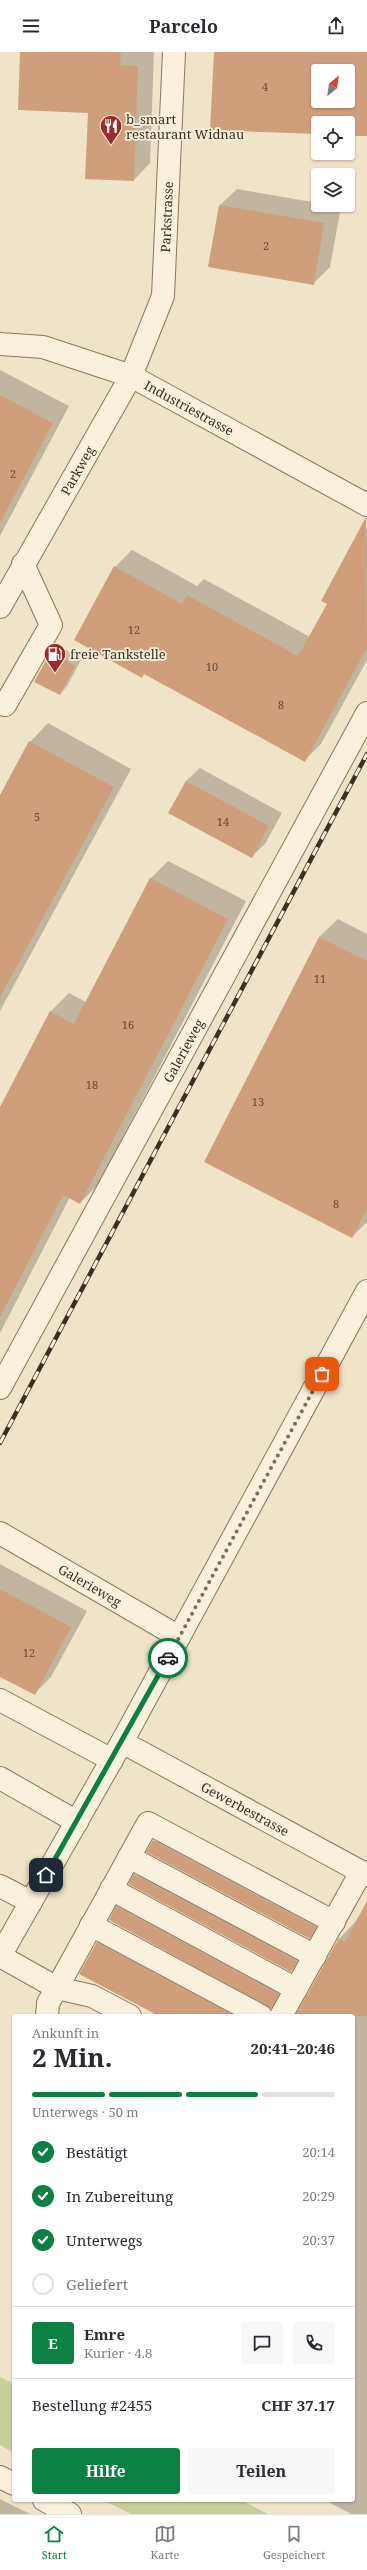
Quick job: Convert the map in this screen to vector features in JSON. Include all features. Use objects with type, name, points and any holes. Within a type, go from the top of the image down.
[{"type":"street","name":"Parkstrasse","points":[[131,376],[162,296],[174,52]]},
{"type":"street","name":"Industriestrasse","points":[[0,344],[43,347],[131,376],[367,505]]},
{"type":"street","name":"Parkweg","points":[[0,607],[23,564],[131,376]]},
{"type":"street","points":[[0,704],[5,705],[50,625],[23,564]]},
{"type":"street","name":"Galerieweg","points":[[0,1388],[367,714]]},
{"type":"street","points":[[126,2014],[92,1996],[57,1988],[0,1956],[117,1751],[367,1291]]},
{"type":"street","name":"Galerieweg","points":[[0,1533],[179,1637]]},
{"type":"street","name":"Gewerbestrasse","points":[[0,1700],[117,1751],[364,1874]]},
{"type":"street","points":[[0,1778],[77,1822]]},
{"type":"street","points":[[47,2014],[48,2003],[148,1823],[334,1922]]},
{"type":"street","points":[[129,1857],[315,1956]]},
{"type":"street","points":[[282,2014],[334,1922],[364,1874]]},
{"type":"street","points":[[0,1886],[31,1902]]},
{"type":"street","points":[[111,1889],[296,1989]]},
{"type":"street","points":[[91,1925],[257,2014]]},
{"type":"street","points":[[0,2477],[12,2483]]},
{"type":"street","points":[[48,2502],[70,2514]]},
{"type":"green space","points":[[0,2377],[12,2383],[12,2452],[0,2445]]},
{"type":"green space","points":[[107,2502],[245,2502],[268,2514],[131,2514]]},
{"type":"building","name":"b_smart restaurant Widnau","points":[[20,52],[121,52],[120,65],[138,66],[134,181],[85,179],[88,113],[18,110]]},
{"type":"building","points":[[214,52],[367,52],[367,136],[355,136],[355,116],[311,116],[311,134],[210,130]]},
{"type":"building","points":[[219,205],[324,223],[314,285],[208,267]]},
{"type":"building","points":[[0,395],[53,423],[0,523]]},
{"type":"building","points":[[366,517],[367,648],[305,762],[144,674],[142,678],[74,640],[114,566],[182,604],[187,595],[298,656],[327,604],[321,601]]},
{"type":"building","name":"freie Tankstelle","points":[[50,653],[75,666],[60,695],[34,682]]},
{"type":"building","points":[[29,741],[114,787],[0,997],[0,795]]},
{"type":"building","points":[[186,781],[269,826],[252,858],[168,813]]},
{"type":"building","points":[[150,878],[228,919],[80,1204],[63,1195],[0,1317],[0,1107],[50,1011],[74,1024]]},
{"type":"building","points":[[319,937],[367,961],[367,1209],[352,1238],[204,1162]]},
{"type":"building","points":[[0,1589],[71,1627],[35,1695],[0,1677]]},
{"type":"building","points":[[153,1840],[316,1927],[310,1939],[146,1852]]},
{"type":"building","points":[[134,1874],[297,1961],[291,1972],[128,1884]]},
{"type":"building","points":[[367,1901],[367,2016],[355,2016],[355,2014],[296,2014],[339,1938],[345,1942]]},
{"type":"building","points":[[116,1906],[279,1994],[271,2009],[109,1920]]},
{"type":"building","points":[[97,1942],[231,2014],[155,2014],[79,1974]]},
{"type":"railway","points":[[0,1443],[367,754]]},
{"type":"way so far","points":[[168,1658],[322,1374]]},
{"type":"place","name":"b_smart restaurant Widnau","points":[[111,146]]},
{"type":"place","name":"freie Tankstelle","points":[[55,674]]},
{"type":"route","points":[[46,1875],[168,1658]]}]
